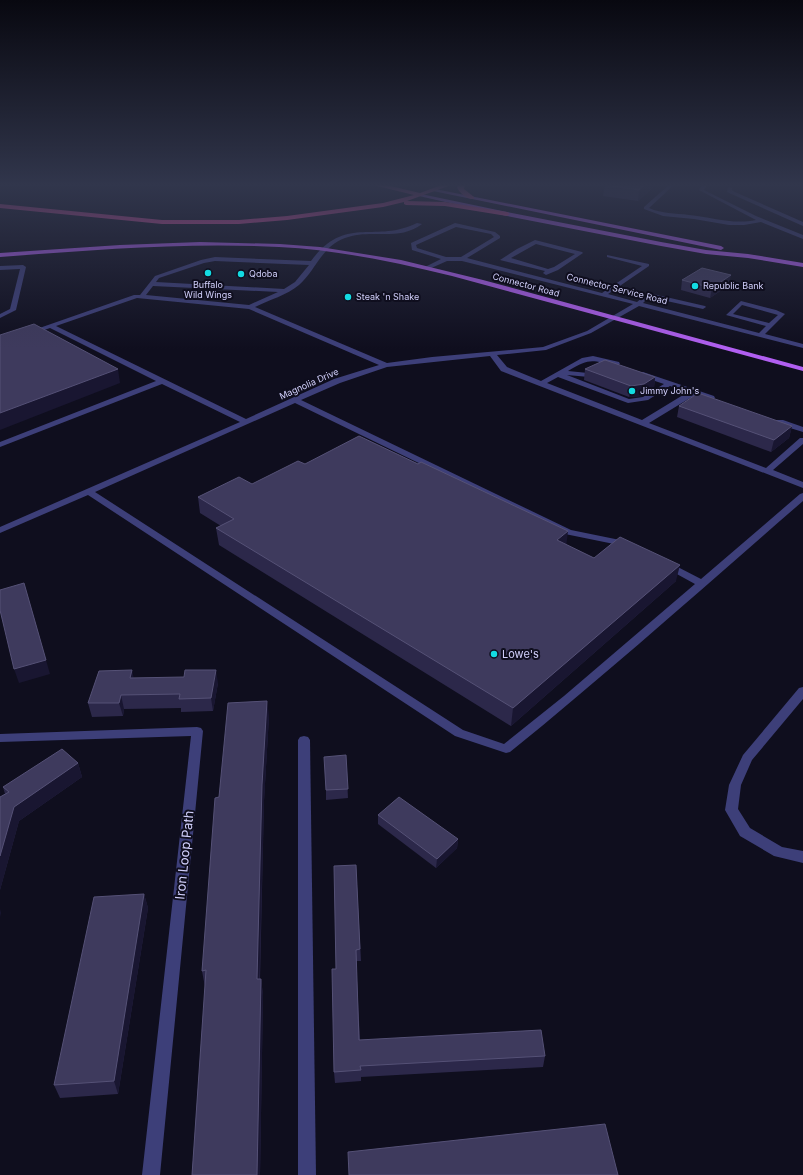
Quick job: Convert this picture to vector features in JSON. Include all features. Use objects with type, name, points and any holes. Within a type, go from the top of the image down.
[{"type":"main road","points":[[636,239],[683,248],[803,265]]},
{"type":"main road","points":[[679,239],[710,245],[748,256]]},
{"type":"main road","name":"Connector Road","points":[[0,255],[215,243],[285,245],[323,249],[379,257],[428,268],[803,369]]},
{"type":"street","points":[[250,307],[295,284],[305,274],[311,263],[323,249],[338,239]]},
{"type":"street","points":[[425,239],[413,244],[414,249],[446,259]]},
{"type":"street","points":[[462,259],[495,239]]},
{"type":"street","points":[[490,266],[506,259],[518,250],[535,242],[580,253],[556,269],[549,270],[506,259]]},
{"type":"street","points":[[603,295],[647,265],[609,256]]},
{"type":"street","points":[[142,296],[156,276],[203,261],[214,259],[311,263]]},
{"type":"street","name":"Connector Service Road","points":[[428,268],[446,259],[462,259],[803,346]]},
{"type":"street","points":[[0,268],[23,267],[13,310],[0,316]]},
{"type":"street","points":[[537,278],[549,270]]},
{"type":"street","points":[[150,284],[283,290]]},
{"type":"street","points":[[22,336],[136,296],[142,296],[250,307],[386,365]]},
{"type":"street","name":"Magnolia Drive","points":[[0,530],[337,381],[386,365],[432,359],[544,349],[589,332],[638,304],[644,298],[653,296],[703,307]]},
{"type":"street","points":[[760,335],[782,314],[741,303],[729,315],[770,325]]},
{"type":"street","points":[[0,308],[14,306]]},
{"type":"street","points":[[51,326],[246,422]]},
{"type":"street","points":[[492,354],[504,369],[803,485]]},
{"type":"street","points":[[540,384],[582,360],[593,358],[611,362],[716,400]]},
{"type":"street","points":[[558,373],[589,375],[611,362]]},
{"type":"street","points":[[558,373],[628,401],[636,402],[645,399],[670,383]]},
{"type":"street","points":[[0,445],[162,381]]},
{"type":"street","points":[[643,423],[694,392]]},
{"type":"street","points":[[295,400],[568,532],[618,542],[637,551]]},
{"type":"street","points":[[774,420],[803,430]]},
{"type":"street","points":[[767,471],[803,440]]},
{"type":"street","points":[[88,492],[460,733],[506,749],[568,699],[803,496]]},
{"type":"street","points":[[660,561],[702,584]]},
{"type":"street","points":[[803,691],[747,758],[736,785],[731,810],[745,832],[779,852],[803,857]]},
{"type":"street","name":"Iron Loop Path","points":[[0,738],[197,731],[150,1175]]},
{"type":"street","points":[[304,740],[307,1175]]},
{"type":"building","points":[[702,268],[731,275],[712,288],[682,280]]},
{"type":"building","points":[[34,324],[118,369],[0,413],[0,335]]},
{"type":"building","points":[[605,360],[655,377],[644,384],[631,386],[585,369]]},
{"type":"building","points":[[698,393],[792,426],[774,440],[679,406]]},
{"type":"building","name":"Lowe's","points":[[359,436],[418,464],[421,462],[568,531],[557,540],[594,558],[620,537],[680,565],[513,708],[216,528],[234,519],[198,497],[239,477],[252,484],[298,461],[305,464]]},
{"type":"building","points":[[24,583],[46,660],[14,669],[0,610],[0,590]]},
{"type":"building","points":[[132,670],[130,678],[184,677],[185,670],[216,670],[211,698],[179,699],[180,694],[121,695],[119,703],[88,703],[99,671]]},
{"type":"building","points":[[267,701],[262,785],[257,979],[261,979],[257,1175],[192,1175],[206,970],[202,971],[215,798],[219,797],[228,703]]},
{"type":"building","points":[[62,749],[78,763],[14,807],[0,856],[0,797],[9,792],[3,787]]},
{"type":"building","points":[[346,755],[348,789],[326,790],[324,757]]},
{"type":"building","points":[[399,797],[458,839],[437,859],[378,815]]},
{"type":"building","points":[[356,865],[360,949],[356,950],[359,1040],[541,1030],[545,1056],[360,1066],[361,1070],[334,1072],[332,969],[336,969],[334,866]]},
{"type":"building","points":[[144,894],[114,1081],[54,1085],[94,897]]},
{"type":"building","points":[[605,1124],[618,1175],[349,1175],[348,1152]]},
{"type":"place","name":"Buffalo Wild Wings","points":[[208,273]]},
{"type":"place","name":"Qdoba","points":[[241,274]]},
{"type":"place","name":"Republic Bank","points":[[695,286]]},
{"type":"place","name":"Steak 'n Shake","points":[[348,297]]},
{"type":"place","name":"Jimmy John's","points":[[632,391]]},
{"type":"place","name":"Lowe's","points":[[494,654]]}]
